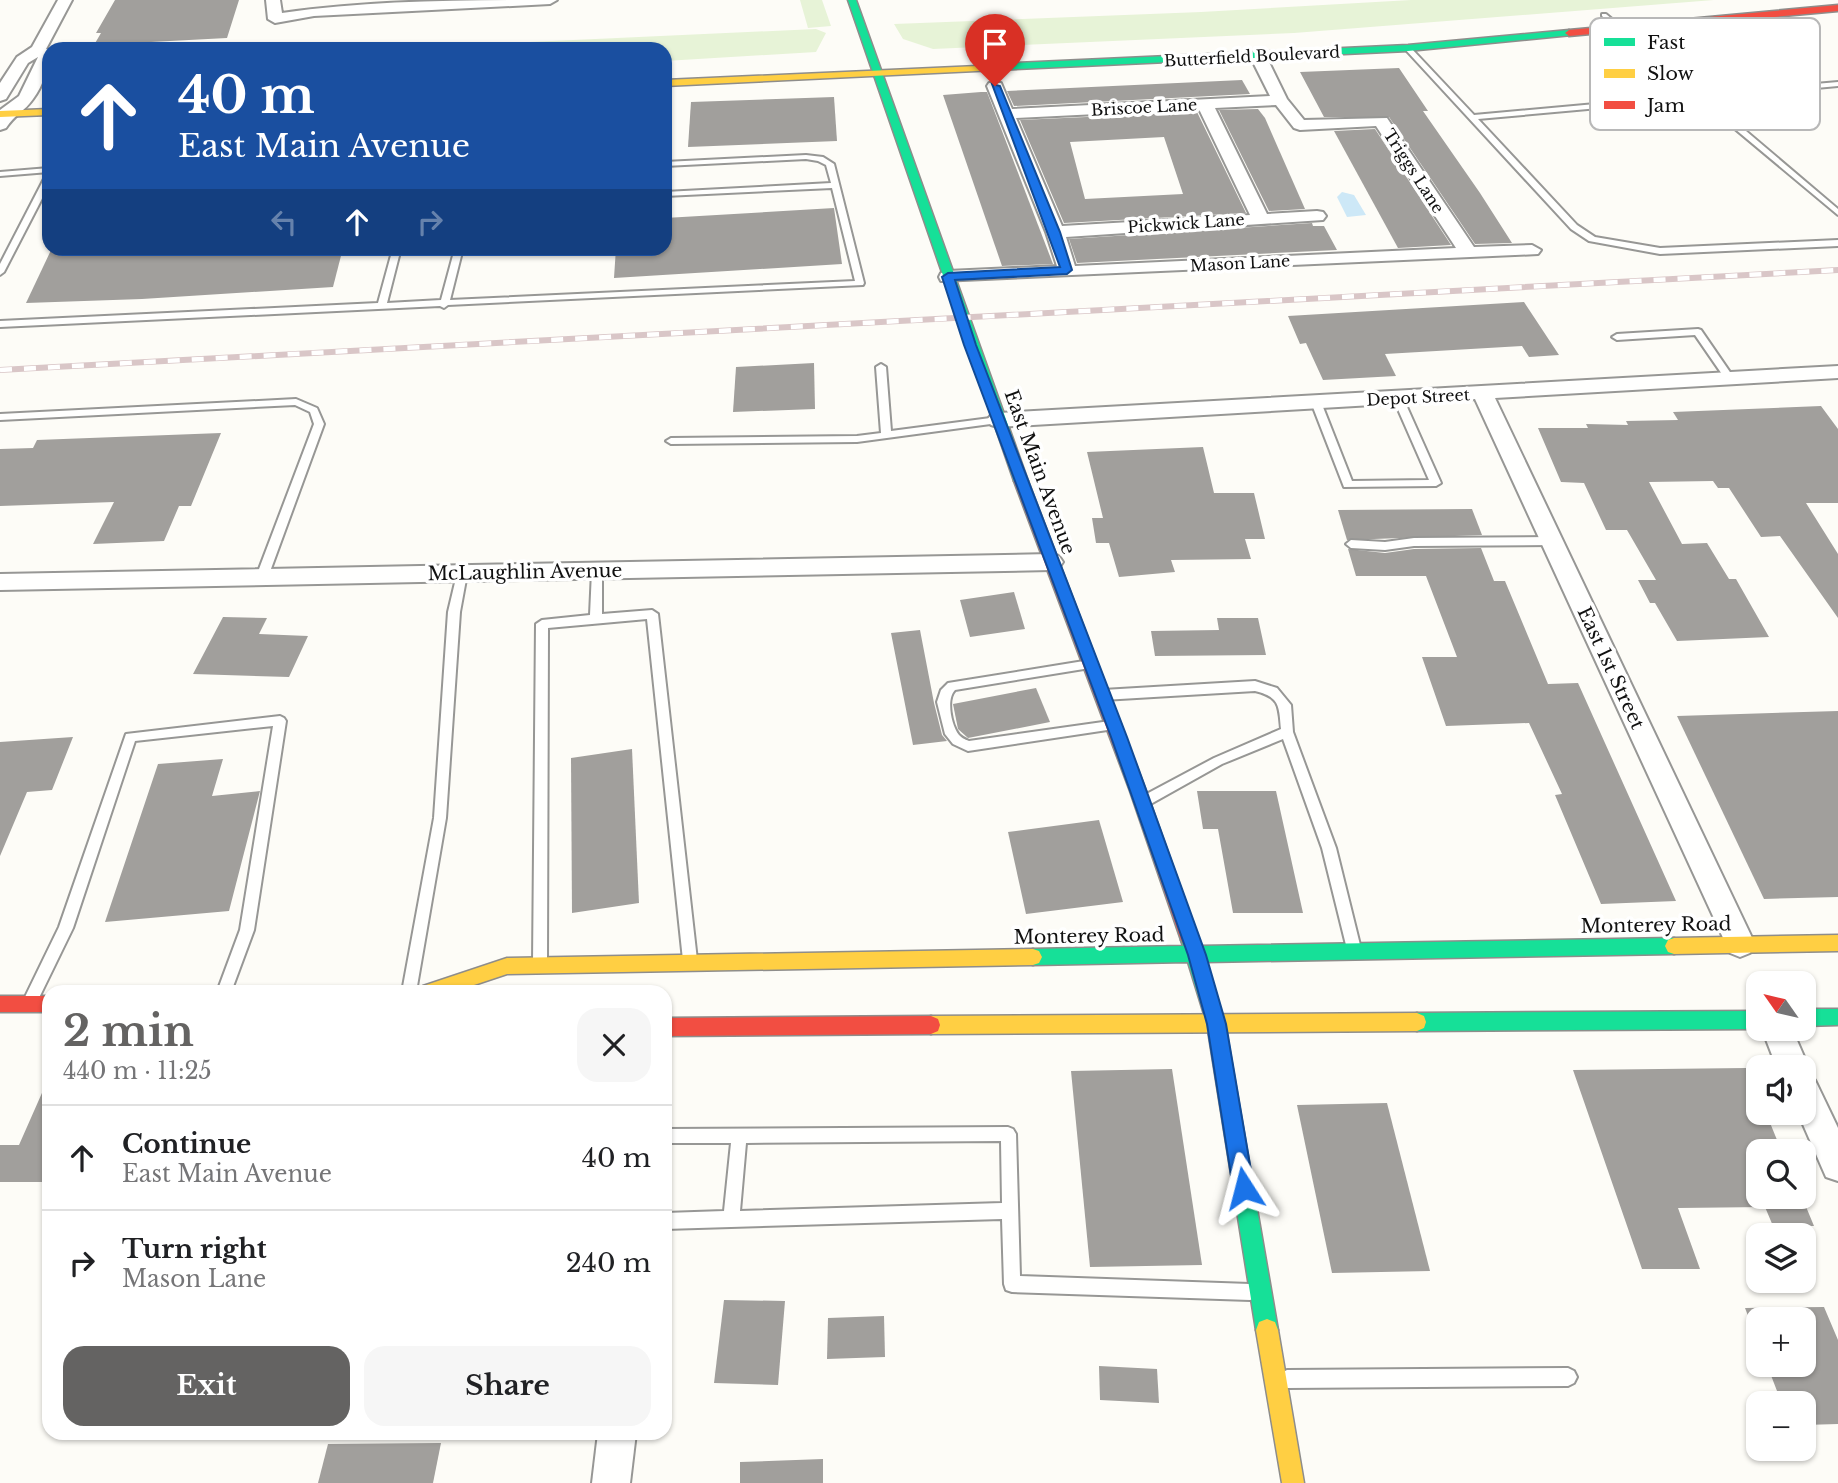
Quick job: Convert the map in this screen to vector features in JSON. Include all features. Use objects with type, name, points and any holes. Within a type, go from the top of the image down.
[{"type":"main road","name":"East Main Avenue","points":[[852,0],[998,420],[1103,695],[1197,955],[1216,1024],[1293,1483]]},
{"type":"main road","name":"Butterfield Boulevard","points":[[672,67],[1368,36],[1776,0]]},
{"type":"main road","name":"Butterfield Boulevard","points":[[1728,18],[1838,8]]},
{"type":"main road","name":"Butterfield Boulevard","points":[[672,83],[1408,48],[1590,31]]},
{"type":"main road","points":[[26,97],[42,97]]},
{"type":"main road","points":[[1,108],[42,111]]},
{"type":"main road","name":"Monterey Road","points":[[449,985],[507,965],[1838,943]]},
{"type":"main road","points":[[0,1004],[42,1004]]},
{"type":"main road","points":[[1816,1018],[1838,1017]]},
{"type":"main road","points":[[672,1027],[1746,1020]]},
{"type":"street","points":[[42,42],[65,0]]},
{"type":"street","points":[[273,0],[275,19],[314,12],[427,3],[550,0]]},
{"type":"street","points":[[1,108],[22,60],[38,50],[42,43]]},
{"type":"street","points":[[38,50],[42,52]]},
{"type":"street","points":[[1258,56],[1280,100]]},
{"type":"street","points":[[1,108],[26,97],[42,63]]},
{"type":"street","points":[[995,86],[1055,232],[1067,270]]},
{"type":"street","name":"Briscoe Lane","points":[[1007,114],[1280,100]]},
{"type":"street","name":"Triggs Lane","points":[[1280,100],[1300,125],[1381,121],[1468,253]]},
{"type":"street","points":[[1205,104],[1260,218]]},
{"type":"street","name":"Pickwick Lane","points":[[1055,232],[1317,216]]},
{"type":"street","name":"Mason Lane","points":[[948,277],[1532,250]]},
{"type":"street","name":"Depot Street","points":[[998,420],[1838,372]]},
{"type":"street","name":"East 1st Street","points":[[1482,393],[1741,944]]},
{"type":"street","name":"McLaughlin Avenue","points":[[0,582],[1051,562]]},
{"type":"street","points":[[1816,1117],[1838,1165]]},
{"type":"street","points":[[611,1483],[616,1440]]},
{"type":"lane","points":[[1604,15],[1607,18]]},
{"type":"lane","points":[[1408,48],[1574,227],[1592,239],[1660,251],[1838,243]]},
{"type":"lane","points":[[1820,86],[1838,84]]},
{"type":"lane","points":[[1472,117],[1590,107]]},
{"type":"lane","points":[[1741,130],[1838,213]]},
{"type":"lane","points":[[0,324],[444,305],[860,283],[830,164],[820,159],[672,164]]},
{"type":"lane","points":[[0,174],[42,171]]},
{"type":"lane","points":[[672,194],[836,185]]},
{"type":"lane","points":[[0,272],[42,191]]},
{"type":"lane","points":[[381,307],[395,256]]},
{"type":"lane","points":[[444,305],[457,256]]},
{"type":"lane","points":[[1617,337],[1698,332],[1729,378]]},
{"type":"lane","points":[[881,367],[886,436]]},
{"type":"lane","points":[[1316,402],[1348,485],[1436,484],[1398,398]]},
{"type":"lane","points":[[0,417],[296,402],[314,410],[318,424],[262,577]]},
{"type":"lane","points":[[671,441],[857,439],[998,420]]},
{"type":"lane","points":[[1351,544],[1385,546],[1414,542],[1552,541]]},
{"type":"lane","points":[[596,619],[597,571]]},
{"type":"lane","points":[[410,985],[440,818],[454,612],[462,573]]},
{"type":"lane","points":[[540,965],[542,624],[652,614],[690,964]]},
{"type":"lane","points":[[1091,664],[952,687],[945,693],[943,702],[951,734],[957,741],[968,746],[1114,725]]},
{"type":"lane","points":[[1103,695],[1255,687],[1273,691],[1285,705],[1287,732],[1329,848],[1354,952]]},
{"type":"lane","points":[[29,1004],[65,928],[130,737],[280,720],[247,930],[227,985]]},
{"type":"lane","points":[[1142,803],[1218,761],[1287,732]]},
{"type":"lane","points":[[672,1136],[1008,1133],[1012,1284],[1261,1292]]},
{"type":"lane","points":[[732,1219],[739,1136]]},
{"type":"lane","points":[[672,1221],[1009,1211]]},
{"type":"lane","points":[[1276,1379],[1568,1377]]},
{"type":"green space","points":[[800,0],[822,0],[831,26],[808,28]]},
{"type":"green space","points":[[1411,0],[1714,0],[1294,33],[933,49],[903,39],[894,24],[1201,12]]},
{"type":"green space","points":[[816,29],[826,33],[816,52],[672,61],[672,42],[530,42]]},
{"type":"water","points":[[1342,192],[1354,195],[1366,215],[1347,217],[1337,197]]},
{"type":"building","points":[[115,0],[239,0],[227,38],[96,42],[101,33],[96,33]]},
{"type":"building","points":[[1399,68],[1428,111],[1423,111],[1512,243],[1475,244],[1389,117],[1324,117],[1300,72]]},
{"type":"building","points":[[1242,80],[1250,94],[1014,106],[1007,91]]},
{"type":"building","points":[[987,92],[1053,264],[1002,266],[943,95]]},
{"type":"building","points":[[834,97],[837,141],[688,147],[691,102]]},
{"type":"building","points":[[1258,109],[1265,118],[1305,209],[1269,211],[1219,110]]},
{"type":"building","points":[[1197,112],[1246,213],[1064,223],[1020,120]],"holes":[[[1164,137],[1183,194],[1085,199],[1070,142]]]},
{"type":"building","points":[[1375,129],[1451,245],[1398,248],[1334,131]]},
{"type":"building","points":[[834,208],[842,264],[614,278],[615,256],[672,256],[672,218]]},
{"type":"building","points":[[1312,223],[1313,226],[1324,226],[1337,250],[1077,263],[1069,239]]},
{"type":"building","points":[[48,256],[341,256],[333,287],[26,303]]},
{"type":"building","points":[[1524,302],[1559,355],[1529,357],[1522,346],[1385,354],[1396,376],[1323,380],[1306,343],[1300,344],[1288,316]]},
{"type":"building","points":[[814,363],[815,409],[733,412],[736,367]]},
{"type":"building","points":[[1821,406],[1838,429],[1838,503],[1806,503],[1838,554],[1838,618],[1780,536],[1761,537],[1729,488],[1718,488],[1713,481],[1649,482],[1682,544],[1707,543],[1729,579],[1736,579],[1769,637],[1677,641],[1655,603],[1650,603],[1638,580],[1656,580],[1627,530],[1606,530],[1584,483],[1561,482],[1538,428],[1588,428],[1586,424],[1628,425],[1626,421],[1678,420],[1673,412]]},
{"type":"building","points":[[221,433],[191,506],[179,506],[164,541],[93,544],[114,502],[0,506],[0,449],[33,448],[37,440]]},
{"type":"building","points":[[1203,447],[1214,493],[1254,493],[1265,539],[1245,539],[1251,559],[1171,560],[1175,572],[1119,577],[1109,543],[1096,543],[1092,518],[1103,518],[1087,452]]},
{"type":"building","points":[[1472,509],[1482,535],[1347,540],[1338,510]]},
{"type":"building","points":[[1481,548],[1494,581],[1505,581],[1548,684],[1578,683],[1676,901],[1601,904],[1555,795],[1562,794],[1529,723],[1446,726],[1422,657],[1457,657],[1426,576],[1356,576],[1348,549],[1385,553],[1414,549]]},
{"type":"building","points":[[1014,592],[1025,629],[970,637],[960,600]]},
{"type":"building","points":[[223,617],[267,618],[259,634],[308,636],[289,677],[193,674]]},
{"type":"building","points":[[1217,618],[1258,618],[1266,655],[1155,656],[1151,631],[1219,630]]},
{"type":"building","points":[[920,630],[934,703],[942,735],[947,741],[913,745],[891,633]]},
{"type":"building","points":[[1036,688],[1050,722],[968,738],[958,729],[953,704]]},
{"type":"building","points":[[1838,711],[1838,897],[1764,899],[1677,716]]},
{"type":"building","points":[[73,737],[52,790],[27,792],[0,856],[0,742]]},
{"type":"building","points":[[632,749],[639,903],[572,913],[571,758]]},
{"type":"building","points":[[223,759],[212,796],[260,791],[229,911],[105,922],[158,764]]},
{"type":"building","points":[[1197,791],[1276,791],[1303,913],[1233,913],[1218,829],[1203,829]]},
{"type":"building","points":[[1099,820],[1123,902],[1026,914],[1008,832]]},
{"type":"building","points":[[1746,1068],[1746,1125],[1771,1125],[1777,1139],[1746,1139],[1746,1207],[1678,1208],[1700,1269],[1642,1269],[1573,1070]]},
{"type":"building","points":[[1172,1069],[1202,1265],[1090,1267],[1071,1071]]},
{"type":"building","points":[[42,1093],[42,1182],[0,1182],[0,1145],[19,1145]]},
{"type":"building","points":[[1387,1103],[1430,1271],[1332,1273],[1297,1105]]},
{"type":"building","points":[[1766,1209],[1807,1209],[1813,1223],[1772,1223]]},
{"type":"building","points":[[724,1300],[785,1301],[778,1385],[714,1383]]},
{"type":"building","points":[[1816,1307],[1824,1307],[1838,1340],[1838,1424],[1816,1425],[1816,1391],[1777,1391],[1772,1377],[1816,1377]]},
{"type":"building","points":[[884,1316],[885,1357],[827,1359],[828,1318]]},
{"type":"building","points":[[1099,1366],[1157,1369],[1159,1403],[1100,1400]]},
{"type":"building","points":[[441,1443],[433,1483],[318,1483],[328,1444]]},
{"type":"building","points":[[823,1459],[823,1483],[740,1483],[740,1462]]},
{"type":"railway","points":[[0,370],[1838,270]]},
{"type":"traffic: fast","points":[[852,0],[1021,481]]},
{"type":"traffic: fast","points":[[997,67],[1408,48],[1569,33]]},
{"type":"traffic: fast","points":[[1190,940],[1216,1024],[1267,1330]]},
{"type":"traffic: fast","points":[[1033,957],[1674,946]]},
{"type":"traffic: fast","points":[[1816,1018],[1838,1017]]},
{"type":"traffic: fast","points":[[1417,1022],[1746,1020]]},
{"type":"traffic: slow","points":[[672,83],[997,67]]},
{"type":"traffic: slow","points":[[0,114],[42,112]]},
{"type":"traffic: slow","points":[[1674,946],[1838,943]]},
{"type":"traffic: slow","points":[[450,985],[507,966],[1033,957]]},
{"type":"traffic: slow","points":[[931,1025],[1417,1022]]},
{"type":"traffic: slow","points":[[1267,1330],[1293,1483]]},
{"type":"traffic: jam","points":[[1730,18],[1838,8]]},
{"type":"traffic: jam","points":[[1569,33],[1590,31]]},
{"type":"traffic: jam","points":[[1021,481],[1138,791],[1190,940]]},
{"type":"traffic: jam","points":[[0,1004],[42,1004]]},
{"type":"traffic: jam","points":[[672,1027],[931,1025]]},
{"type":"route","points":[[995,86],[1055,232],[1067,270],[948,277],[970,345],[1119,737],[1197,955],[1216,1024],[1244,1188]]}]
